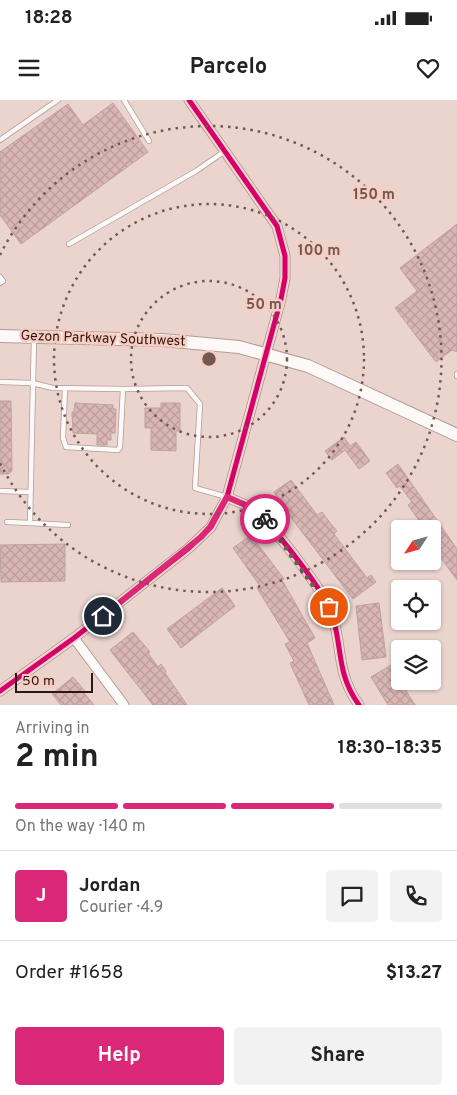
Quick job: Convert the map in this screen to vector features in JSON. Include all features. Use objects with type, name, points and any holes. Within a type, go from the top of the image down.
[{"type":"main road","name":"Gezon Parkway Southwest","points":[[0,336],[200,342],[266,353],[332,376],[457,435]]},
{"type":"street","points":[[0,691],[74,638],[189,548],[210,527],[227,497],[285,278],[283,242],[278,226],[189,100]]},
{"type":"street","points":[[227,497],[255,509],[260,514],[326,600],[334,623],[344,678],[359,705]]},
{"type":"street","points":[[74,638],[124,705]]},
{"type":"lane","points":[[0,140],[58,100]]},
{"type":"lane","points":[[124,100],[149,141]]},
{"type":"lane","points":[[69,244],[196,171],[226,151]]},
{"type":"lane","points":[[0,277],[3,282],[0,282]]},
{"type":"lane","points":[[30,523],[34,336]]},
{"type":"lane","points":[[0,382],[32,383],[64,388],[187,388],[200,404],[195,488],[227,497]]},
{"type":"lane","points":[[64,388],[63,438],[66,447],[114,452],[120,447],[123,389]]},
{"type":"lane","points":[[0,491],[30,492]]},
{"type":"lane","points":[[7,522],[68,525]]},
{"type":"building","points":[[113,103],[148,152],[21,244],[0,215],[0,152],[68,104],[83,125]]},
{"type":"building","points":[[457,224],[457,352],[452,350],[436,362],[395,308],[417,291],[400,268]]},
{"type":"building","points":[[0,401],[11,401],[12,471],[8,474],[0,474]]},
{"type":"building","points":[[75,403],[113,405],[113,409],[116,409],[115,433],[111,433],[111,440],[107,440],[107,445],[97,445],[97,434],[73,433],[72,412],[74,412]]},
{"type":"building","points":[[161,403],[180,403],[180,431],[176,431],[176,451],[151,450],[151,428],[145,428],[145,408],[161,408]]},
{"type":"building","points":[[344,437],[350,446],[356,442],[370,461],[359,469],[345,450],[332,460],[325,451]]},
{"type":"building","points":[[398,464],[437,520],[419,520],[408,505],[412,502],[400,486],[397,488],[386,473]]},
{"type":"building","points":[[291,480],[317,515],[322,512],[337,531],[334,534],[367,578],[371,575],[376,582],[353,599],[277,499],[274,492]]},
{"type":"building","points":[[441,526],[457,549],[457,580],[441,558]]},
{"type":"building","points":[[251,535],[284,579],[282,580],[315,638],[307,643],[334,705],[309,705],[290,663],[294,661],[285,644],[290,642],[257,588],[260,586],[233,548]]},
{"type":"building","points":[[65,544],[65,581],[1,582],[0,545]]},
{"type":"building","points":[[222,588],[235,606],[181,648],[167,629]]},
{"type":"building","points":[[379,603],[386,657],[362,660],[356,606]]},
{"type":"building","points":[[133,632],[150,652],[148,653],[158,667],[161,664],[187,705],[153,705],[110,650]]},
{"type":"building","points":[[391,665],[391,690],[406,690],[415,705],[388,705],[371,677]]},
{"type":"building","points":[[73,677],[94,705],[61,705],[52,694]]},
{"type":"cycle path","points":[[0,691],[74,638],[189,548],[211,527],[227,497],[281,299],[285,278],[285,256],[277,226],[189,100]]},
{"type":"cycle path","points":[[227,497],[255,509],[260,514],[289,548],[320,591],[332,614],[343,671],[359,705]]},
{"type":"way so far","points":[[265,519],[326,600],[329,607]]},
{"type":"route","points":[[103,616],[201,537],[210,527],[227,497],[255,509],[265,519]]}]
